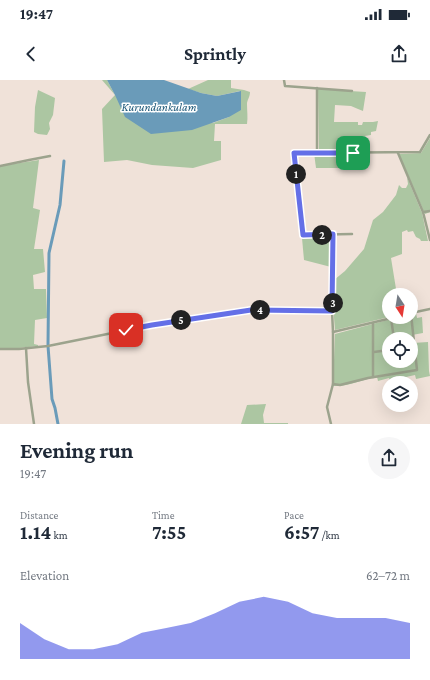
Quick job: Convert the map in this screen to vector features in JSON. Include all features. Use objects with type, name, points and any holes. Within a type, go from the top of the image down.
[{"type":"street","points":[[284,80],[285,86],[352,91]]},
{"type":"street","points":[[317,88],[317,153]]},
{"type":"street","points":[[352,234],[303,235],[294,153],[420,152],[430,135]]},
{"type":"street","points":[[398,153],[423,212],[430,240]]},
{"type":"street","points":[[0,166],[50,156]]},
{"type":"street","points":[[423,212],[430,211]]},
{"type":"street","points":[[331,424],[327,406],[333,384],[333,234]]},
{"type":"street","points":[[418,312],[430,309]]},
{"type":"street","points":[[0,349],[48,346],[152,325],[251,310],[332,311]]},
{"type":"street","points":[[333,332],[382,320]]},
{"type":"street","points":[[373,322],[373,377]]},
{"type":"street","points":[[333,384],[340,385],[373,377],[417,370],[412,324]]},
{"type":"street","points":[[26,348],[28,382],[34,424]]},
{"type":"street","points":[[374,352],[382,351]]},
{"type":"green space","points":[[102,80],[107,80],[115,95]]},
{"type":"green space","points":[[208,80],[231,80],[231,88],[250,92],[247,103],[247,124],[215,124],[214,141],[221,141],[221,160],[193,168],[152,165],[127,160],[104,162],[102,109],[115,95],[213,123],[229,117],[240,91],[217,96],[188,89]]},
{"type":"green space","points":[[318,89],[366,92],[363,111],[351,106],[335,105],[334,122],[358,122],[358,125],[362,125],[363,122],[378,121],[376,131],[371,132],[371,135],[358,137],[358,144],[368,146],[368,151],[319,151]]},
{"type":"green space","points":[[38,90],[55,98],[53,115],[49,123],[50,129],[47,135],[34,132],[35,107]]},
{"type":"green space","points":[[430,138],[430,212],[425,214],[399,154],[421,153]]},
{"type":"green space","points":[[314,153],[362,155],[358,168],[316,168]]},
{"type":"green space","points":[[39,160],[33,208],[40,210],[34,249],[43,249],[45,272],[33,275],[34,289],[46,289],[47,318],[35,320],[34,344],[38,346],[0,348],[0,166]]},
{"type":"green space","points":[[407,177],[422,213],[428,241],[421,241],[416,237],[413,231],[408,232],[407,230],[402,232],[402,254],[391,258],[396,288],[382,288],[382,319],[335,330],[334,280],[345,271],[364,249],[373,220],[383,212],[396,195],[399,185],[402,188],[406,188],[408,184]]},
{"type":"green space","points":[[331,237],[331,267],[304,260],[302,238]]},
{"type":"green space","points":[[422,317],[423,333],[382,332],[382,368],[418,368],[418,343],[428,342],[430,376],[418,379],[418,376],[415,375],[382,376],[382,380],[378,381],[377,377],[344,385],[333,386],[335,334],[382,322],[382,324],[418,324],[418,318]]},
{"type":"green space","points":[[266,404],[263,415],[264,423],[288,424],[241,424],[247,405]]},
{"type":"water","name":"Kurundankulam","points":[[107,80],[164,80],[201,93],[217,96],[241,91],[241,110],[229,117],[192,130],[151,134],[125,117]]},
{"type":"waterway","points":[[58,424],[52,399],[48,346],[49,253],[60,205],[64,161]]},
{"type":"route","points":[[126,330],[251,310],[332,311],[333,234],[303,235],[294,153],[353,153]]}]
